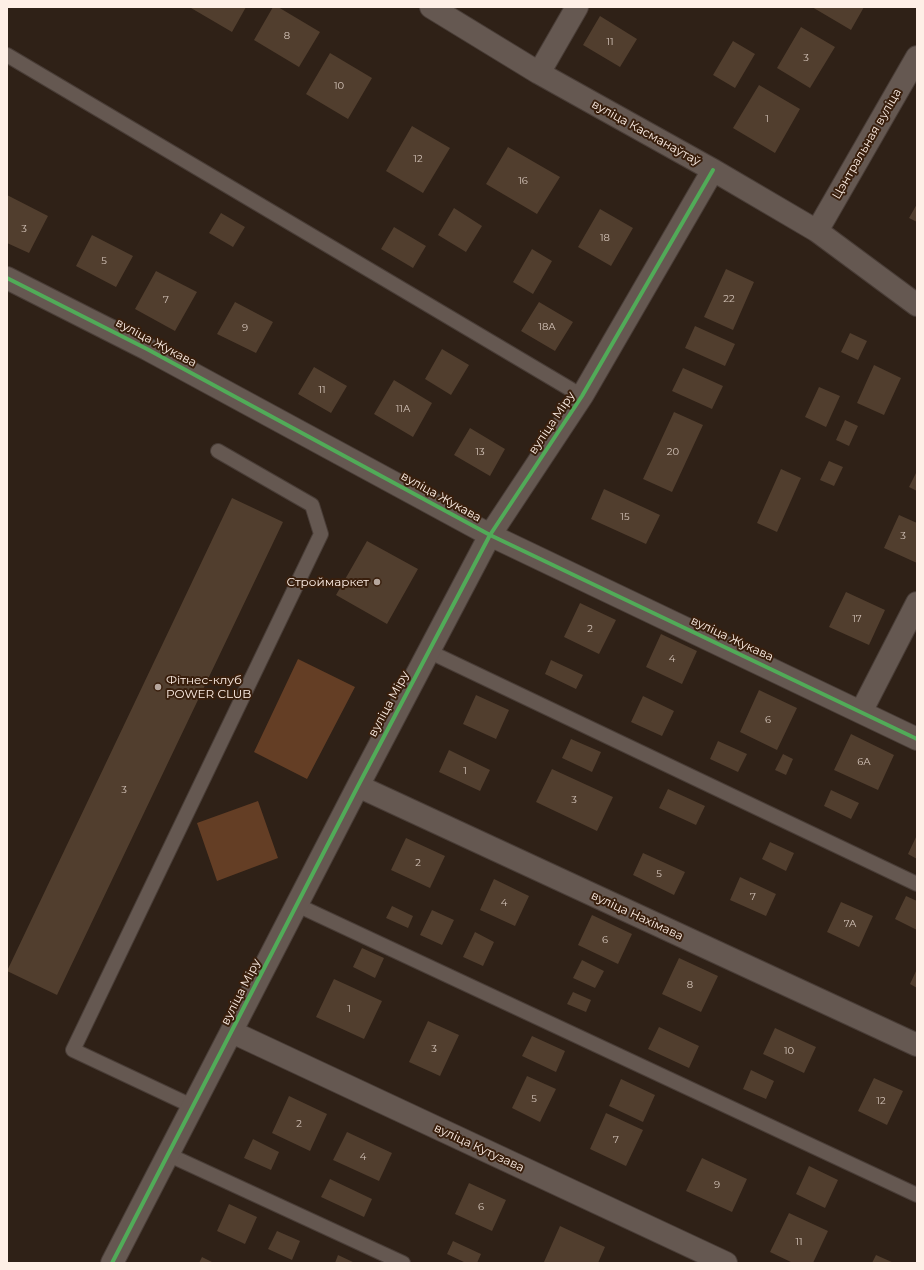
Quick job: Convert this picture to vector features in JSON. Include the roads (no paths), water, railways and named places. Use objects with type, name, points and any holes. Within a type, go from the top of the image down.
[{"type":"street","name":"вуліца Касманаўтаў","points":[[431,7],[539,73],[713,170],[816,231],[917,305]]},
{"type":"street","points":[[539,73],[577,7]]},
{"type":"street","name":"Цэнтральная вуліца","points":[[816,231],[917,57]]},
{"type":"street","name":"вуліца Міру","points":[[112,1263],[428,651],[490,535],[582,396],[713,170]]},
{"type":"street","name":"вуліца Жукава","points":[[7,278],[148,349],[490,535],[917,739]]},
{"type":"street","points":[[861,712],[917,603]]},
{"type":"street","name":"вуліца Нахімава","points":[[358,786],[917,1045]]},
{"type":"street","name":"вуліца Кутузава","points":[[232,1032],[726,1263]]},
{"type":"lane","points":[[7,55],[582,396]]},
{"type":"lane","points":[[192,1106],[73,1050],[321,534],[312,505],[218,451]]},
{"type":"lane","points":[[428,651],[917,884]]},
{"type":"lane","points":[[297,904],[917,1195]]},
{"type":"lane","points":[[167,1154],[403,1263]]},
{"type":"place","name":"Строймаркет","points":[[377,582]]},
{"type":"place","name":"Фітнес-клуб POWER CLUB","points":[[158,687]]}]
